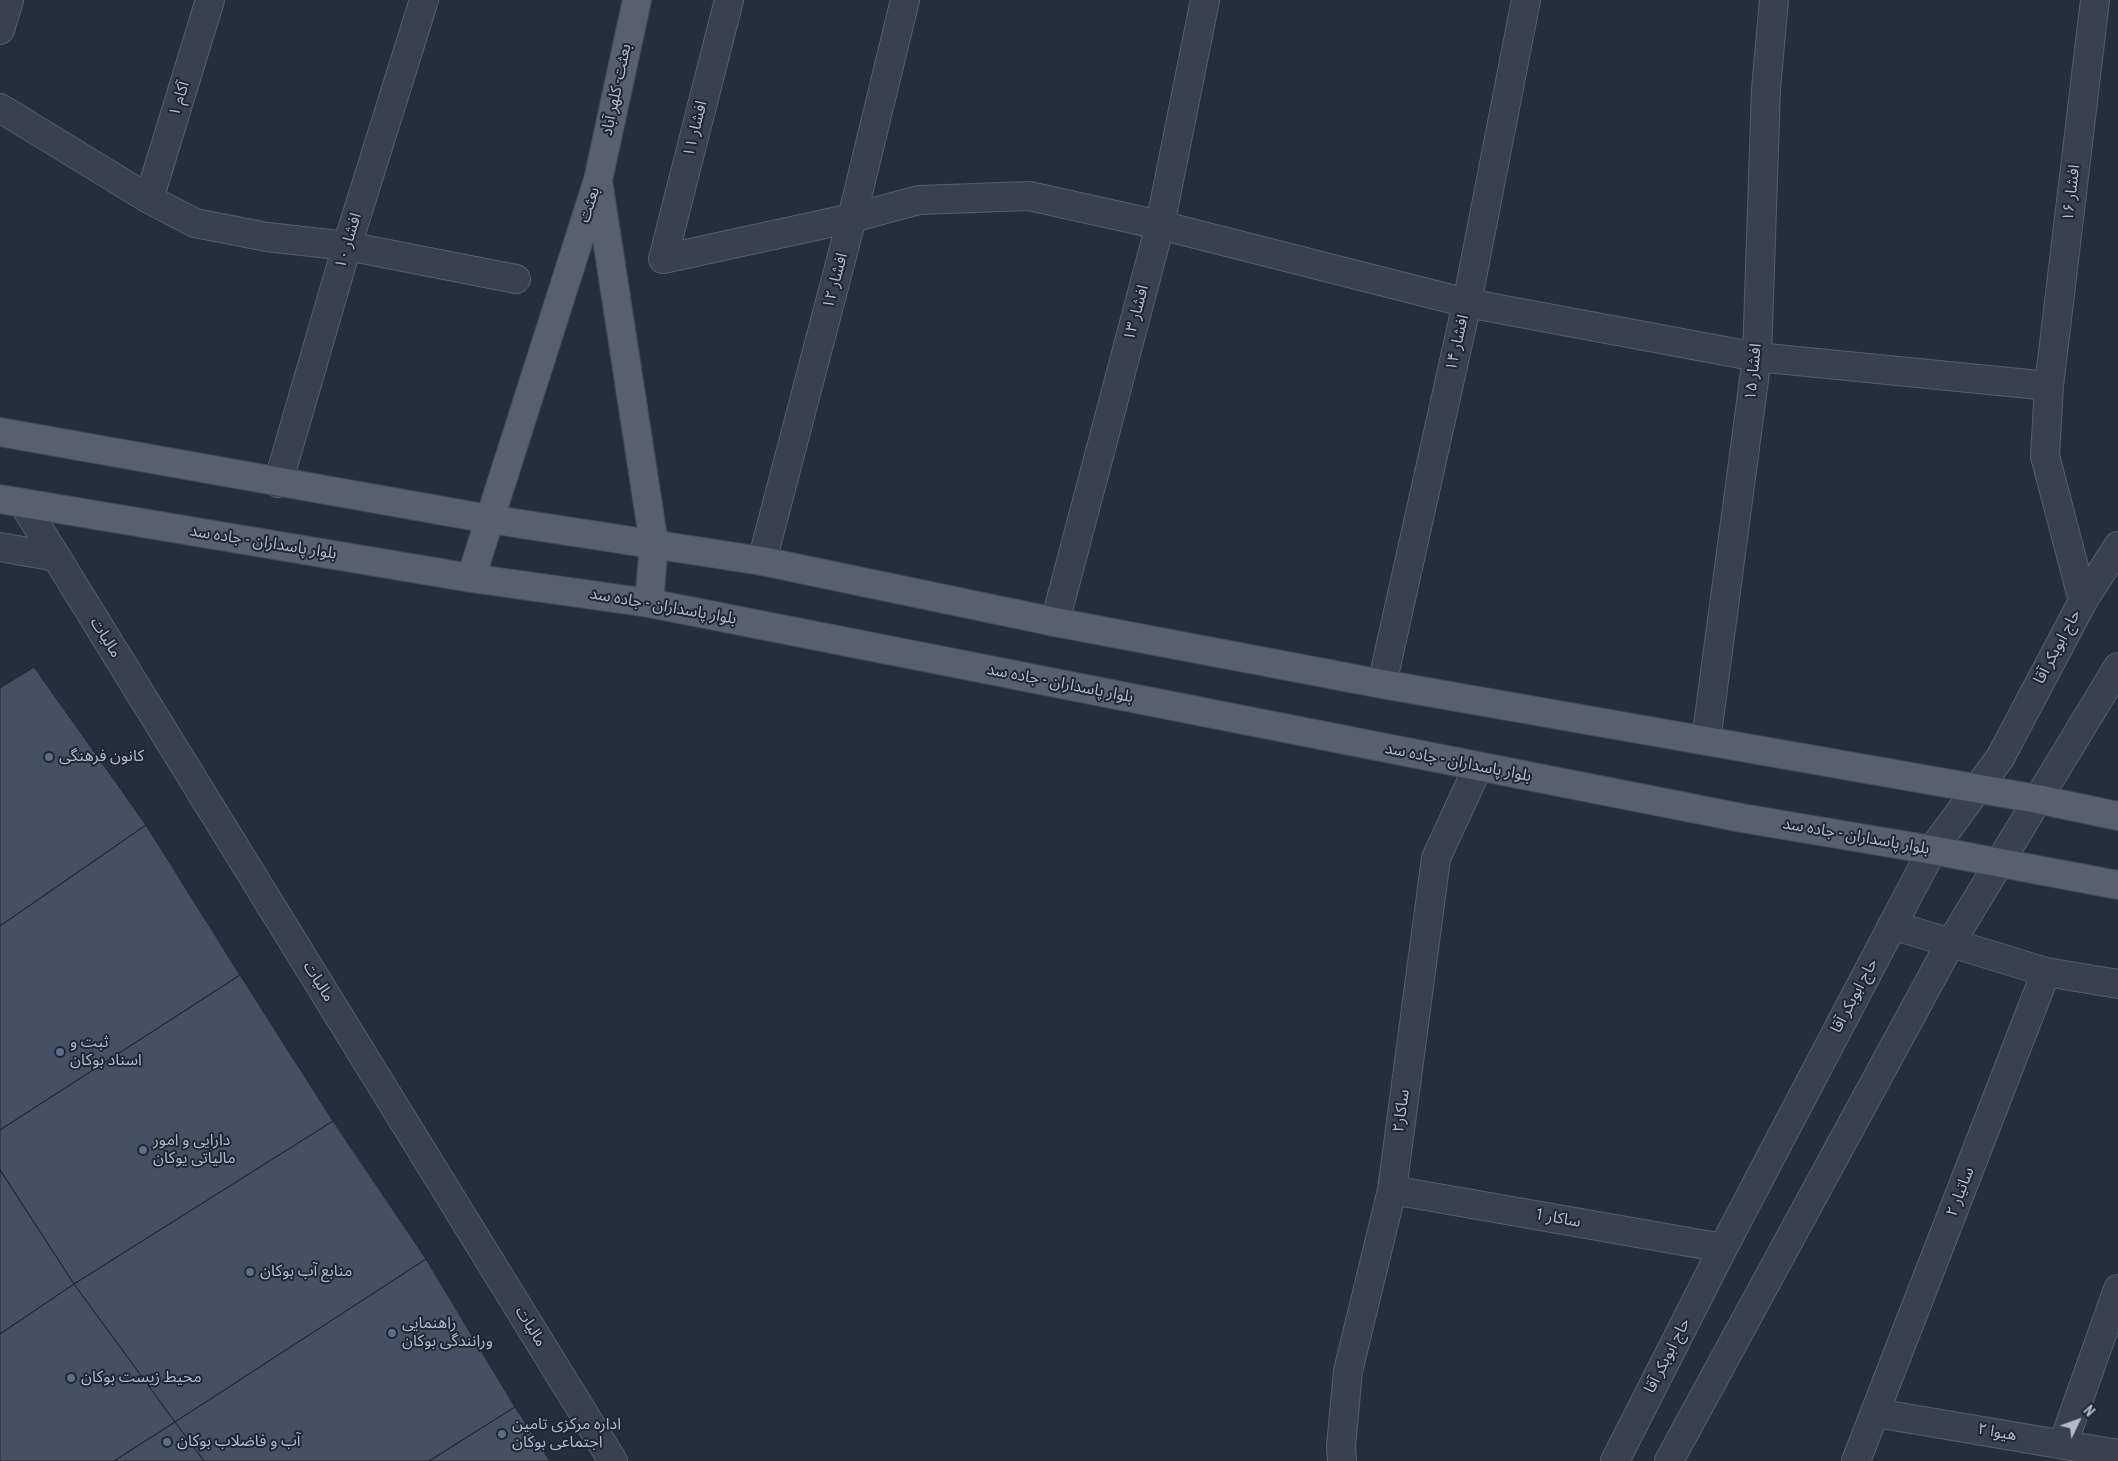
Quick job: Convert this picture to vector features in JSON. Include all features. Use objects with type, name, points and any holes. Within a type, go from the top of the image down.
[{"type":"main road","name":"بعثت- کلهر آباد","points":[[598,180],[637,0]]},
{"type":"main road","name":"بعثت","points":[[471,578],[598,180]]},
{"type":"main road","name":"بعثت","points":[[598,180],[654,544],[649,603]]},
{"type":"main road","points":[[0,432],[278,483],[489,519],[762,561],[1055,622],[1382,684],[2118,816]]},
{"type":"main road","name":"بلوار پاسداران - جاده سد","points":[[11,501],[471,578],[649,603],[1742,818],[1932,850],[2118,885]]},
{"type":"street","points":[[0,30],[9,0]]},
{"type":"street","name":"آکام ۱","points":[[149,198],[210,0]]},
{"type":"street","name":"افشار ۱۰","points":[[278,483],[347,246],[424,0]]},
{"type":"street","name":"افشار ۱۱","points":[[730,0],[663,259],[852,218]]},
{"type":"street","name":"افشار ۱۲","points":[[762,561],[852,218],[905,0]]},
{"type":"street","name":"افشار ۱۳","points":[[1055,622],[1160,224],[1205,0]]},
{"type":"street","name":"افشار ۱۴","points":[[1382,684],[1467,303],[1526,0]]},
{"type":"street","name":"افشار ۱۵","points":[[1706,741],[1757,357],[1766,89],[1774,0]]},
{"type":"street","name":"افشار ۱۶","points":[[2083,601],[2045,456],[2049,386],[2095,0]]},
{"type":"street","points":[[0,108],[149,198],[195,223],[267,237],[347,246],[516,279]]},
{"type":"street","points":[[852,218],[919,200],[1029,196],[1160,224],[1467,303],[1757,357],[2049,386]]},
{"type":"street","name":"مالیات","points":[[11,501],[56,557],[613,1461]]},
{"type":"street","name":"حاج ابوبکر آقا","points":[[1614,1461],[1723,1248],[1932,850],[2000,758],[2083,601],[2118,546]]},
{"type":"street","points":[[0,547],[56,557]]},
{"type":"street","points":[[1669,1461],[1950,944],[2118,666]]},
{"type":"street","name":"ساکار۲","points":[[1342,1461],[1340,1446],[1348,1372],[1392,1190],[1436,858],[1478,767]]},
{"type":"street","points":[[1892,925],[2046,972],[2118,984]]},
{"type":"street","name":"ساتیار ۲","points":[[1856,1461],[2046,972]]},
{"type":"street","name":"ساکار 1","points":[[1392,1190],[1723,1248]]},
{"type":"street","points":[[2063,1444],[2118,1289]]},
{"type":"street","name":"هیوا ۲","points":[[1876,1413],[2118,1454]]},
{"type":"building","name":"کانون فرهنگی","points":[[34,667],[146,825],[0,926],[0,688]]},
{"type":"building","name":"ثبت و اسناد بوکان","points":[[146,825],[240,975],[0,1130],[0,926]]},
{"type":"building","name":"دارایی و امور مالیاتی یوکان","points":[[240,975],[333,1121],[74,1284],[0,1170],[0,1130]]},
{"type":"building","name":"منابع آب بوکان","points":[[333,1121],[426,1259],[175,1422],[74,1284]]},
{"type":"building","points":[[0,1170],[74,1284],[0,1334]]},
{"type":"building","name":"راهنمایی ورانندگی بوکان","points":[[426,1259],[515,1407],[429,1461],[204,1461],[175,1422]]},
{"type":"building","name":"محیط زیست بوکان","points":[[74,1284],[175,1422],[114,1461],[0,1461],[0,1334]]},
{"type":"building","name":"اداره مرکزی تامین اجتماعی بوکان","points":[[515,1407],[550,1461],[429,1461]]},
{"type":"building","name":"آب و فاضلاب بوکان","points":[[175,1422],[204,1461],[114,1461]]},
{"type":"place","name":"کانون فرهنگی","points":[[49,757]]},
{"type":"place","name":"ثبت و اسناد بوکان","points":[[60,1052]]},
{"type":"place","name":"دارایی و امور مالیاتی یوکان","points":[[143,1150]]},
{"type":"place","name":"منابع آب بوکان","points":[[250,1272]]},
{"type":"place","name":"راهنمایی ورانندگی بوکان","points":[[392,1333]]},
{"type":"place","name":"محیط زیست بوکان","points":[[71,1378]]},
{"type":"place","name":"اداره مرکزی تامین اجتماعی بوکان","points":[[502,1434]]},
{"type":"place","name":"آب و فاضلاب بوکان","points":[[167,1442]]}]
